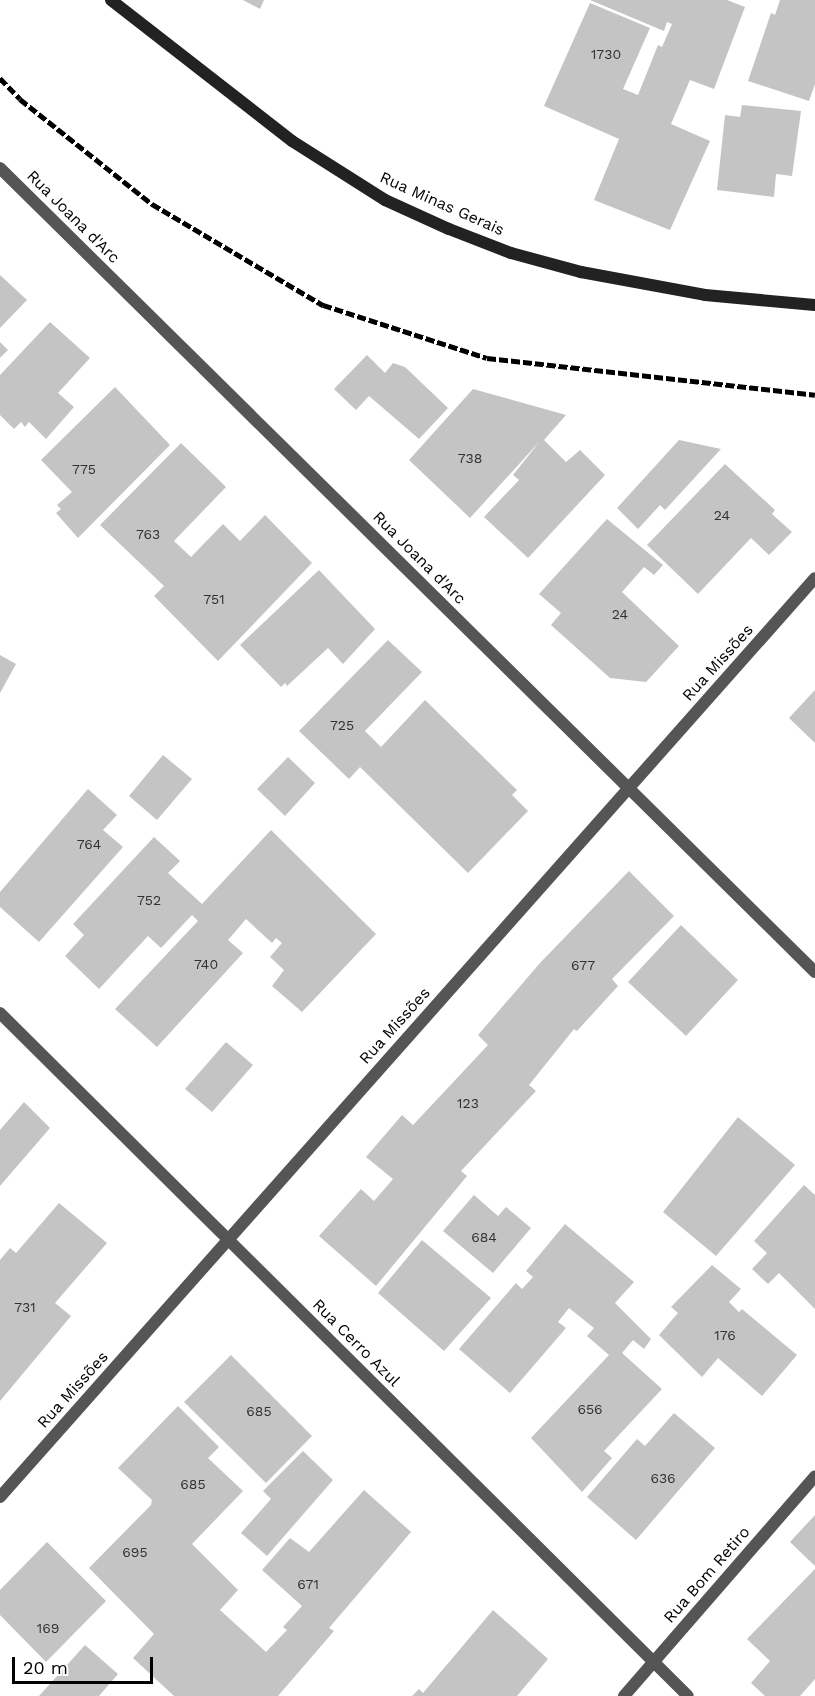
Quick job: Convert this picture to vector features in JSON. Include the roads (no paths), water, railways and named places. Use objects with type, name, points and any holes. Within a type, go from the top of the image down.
[{"type":"main road","name":"Rua Minas Gerais","points":[[111,0],[292,141],[385,200],[449,229],[511,253],[581,272],[705,295],[815,305]]},
{"type":"street","name":"Rua Joana d'Arc","points":[[0,168],[815,972]]},
{"type":"street","name":"Rua Missões","points":[[0,1497],[815,578]]},
{"type":"street","name":"Rua Cerro Azul","points":[[0,1013],[688,1696]]},
{"type":"street","name":"Rua Bom Retiro","points":[[624,1696],[815,1476]]},
{"type":"railway","points":[[0,78],[20,99],[152,204],[323,305],[487,358],[815,395]]}]
